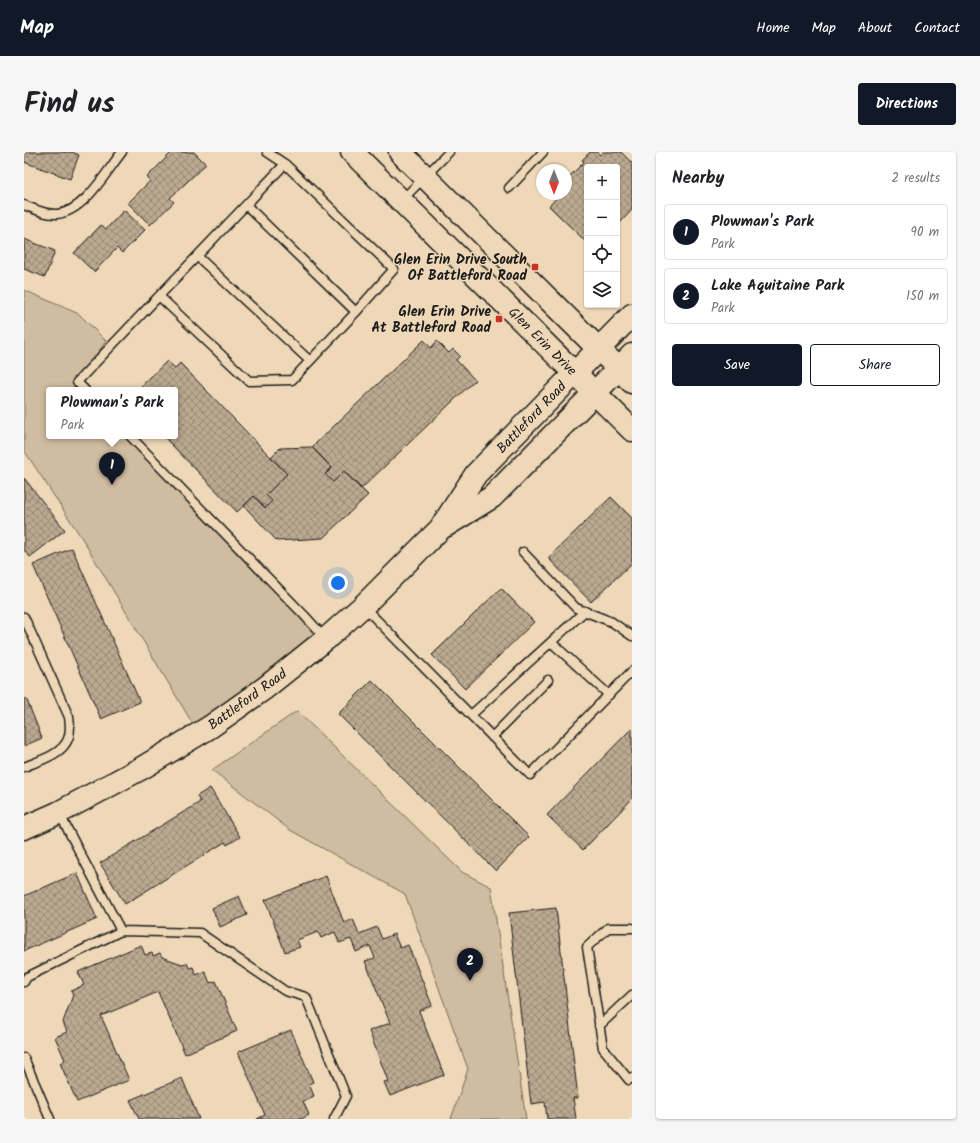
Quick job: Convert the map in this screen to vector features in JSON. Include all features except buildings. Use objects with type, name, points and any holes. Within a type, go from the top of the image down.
[{"type":"street","name":"Glen Erin Drive","points":[[352,152],[632,430]]},
{"type":"street","points":[[400,152],[598,348],[627,368]]},
{"type":"street","name":"Battleford Road","points":[[24,828],[58,813],[142,768],[227,716],[265,688],[326,639],[363,606],[440,529],[476,474],[632,314]]},
{"type":"street","name":"Battleford Road","points":[[440,529],[492,497],[594,392],[627,368]]},
{"type":"lane","points":[[24,206],[48,214],[56,214],[68,211],[79,205],[88,196],[122,152]]},
{"type":"lane","points":[[159,296],[249,381],[292,380],[394,269],[285,164],[267,152]]},
{"type":"lane","points":[[401,200],[449,152]]},
{"type":"lane","points":[[509,188],[543,152]]},
{"type":"lane","points":[[82,387],[77,382],[285,164]]},
{"type":"lane","points":[[246,205],[356,312]]},
{"type":"lane","points":[[198,256],[310,360]]},
{"type":"lane","points":[[133,439],[326,639]]},
{"type":"lane","points":[[523,552],[576,608],[612,622],[632,636]]},
{"type":"lane","points":[[363,606],[530,775],[632,671]]},
{"type":"lane","points":[[471,715],[585,611]]},
{"type":"lane","points":[[24,618],[69,717],[70,729],[68,739],[62,748],[53,754],[24,767]]},
{"type":"lane","points":[[551,642],[608,695]]},
{"type":"lane","points":[[492,737],[548,680]]},
{"type":"lane","points":[[58,813],[121,931]]},
{"type":"lane","points":[[632,928],[608,928],[587,948],[603,1048],[628,1080],[632,1077]]},
{"type":"lane","points":[[24,982],[27,977],[121,931],[200,933],[285,991],[306,997],[346,1096],[334,1119]]},
{"type":"lane","points":[[599,1026],[632,995]]},
{"type":"lane","points":[[24,1058],[50,1119]]},
{"type":"shaded area","points":[[24,290],[79,314],[106,341],[77,382],[82,387],[46,387],[46,439],[133,439],[326,639],[200,736],[83,540],[24,450]]},
{"type":"shaded area","points":[[297,711],[462,872],[491,887],[526,1119],[451,1119],[468,1069],[405,894],[290,830],[212,770]]},
{"type":"place","name":"Glen Erin Drive South Of Battleford Road","points":[[535,267]]},
{"type":"place","name":"Glen Erin Drive At Battleford Road","points":[[499,319]]},
{"type":"place","name":"Plowman's Park","points":[[112,485]]},
{"type":"place","name":"Lake Aquitaine Park","points":[[470,981]]}]
